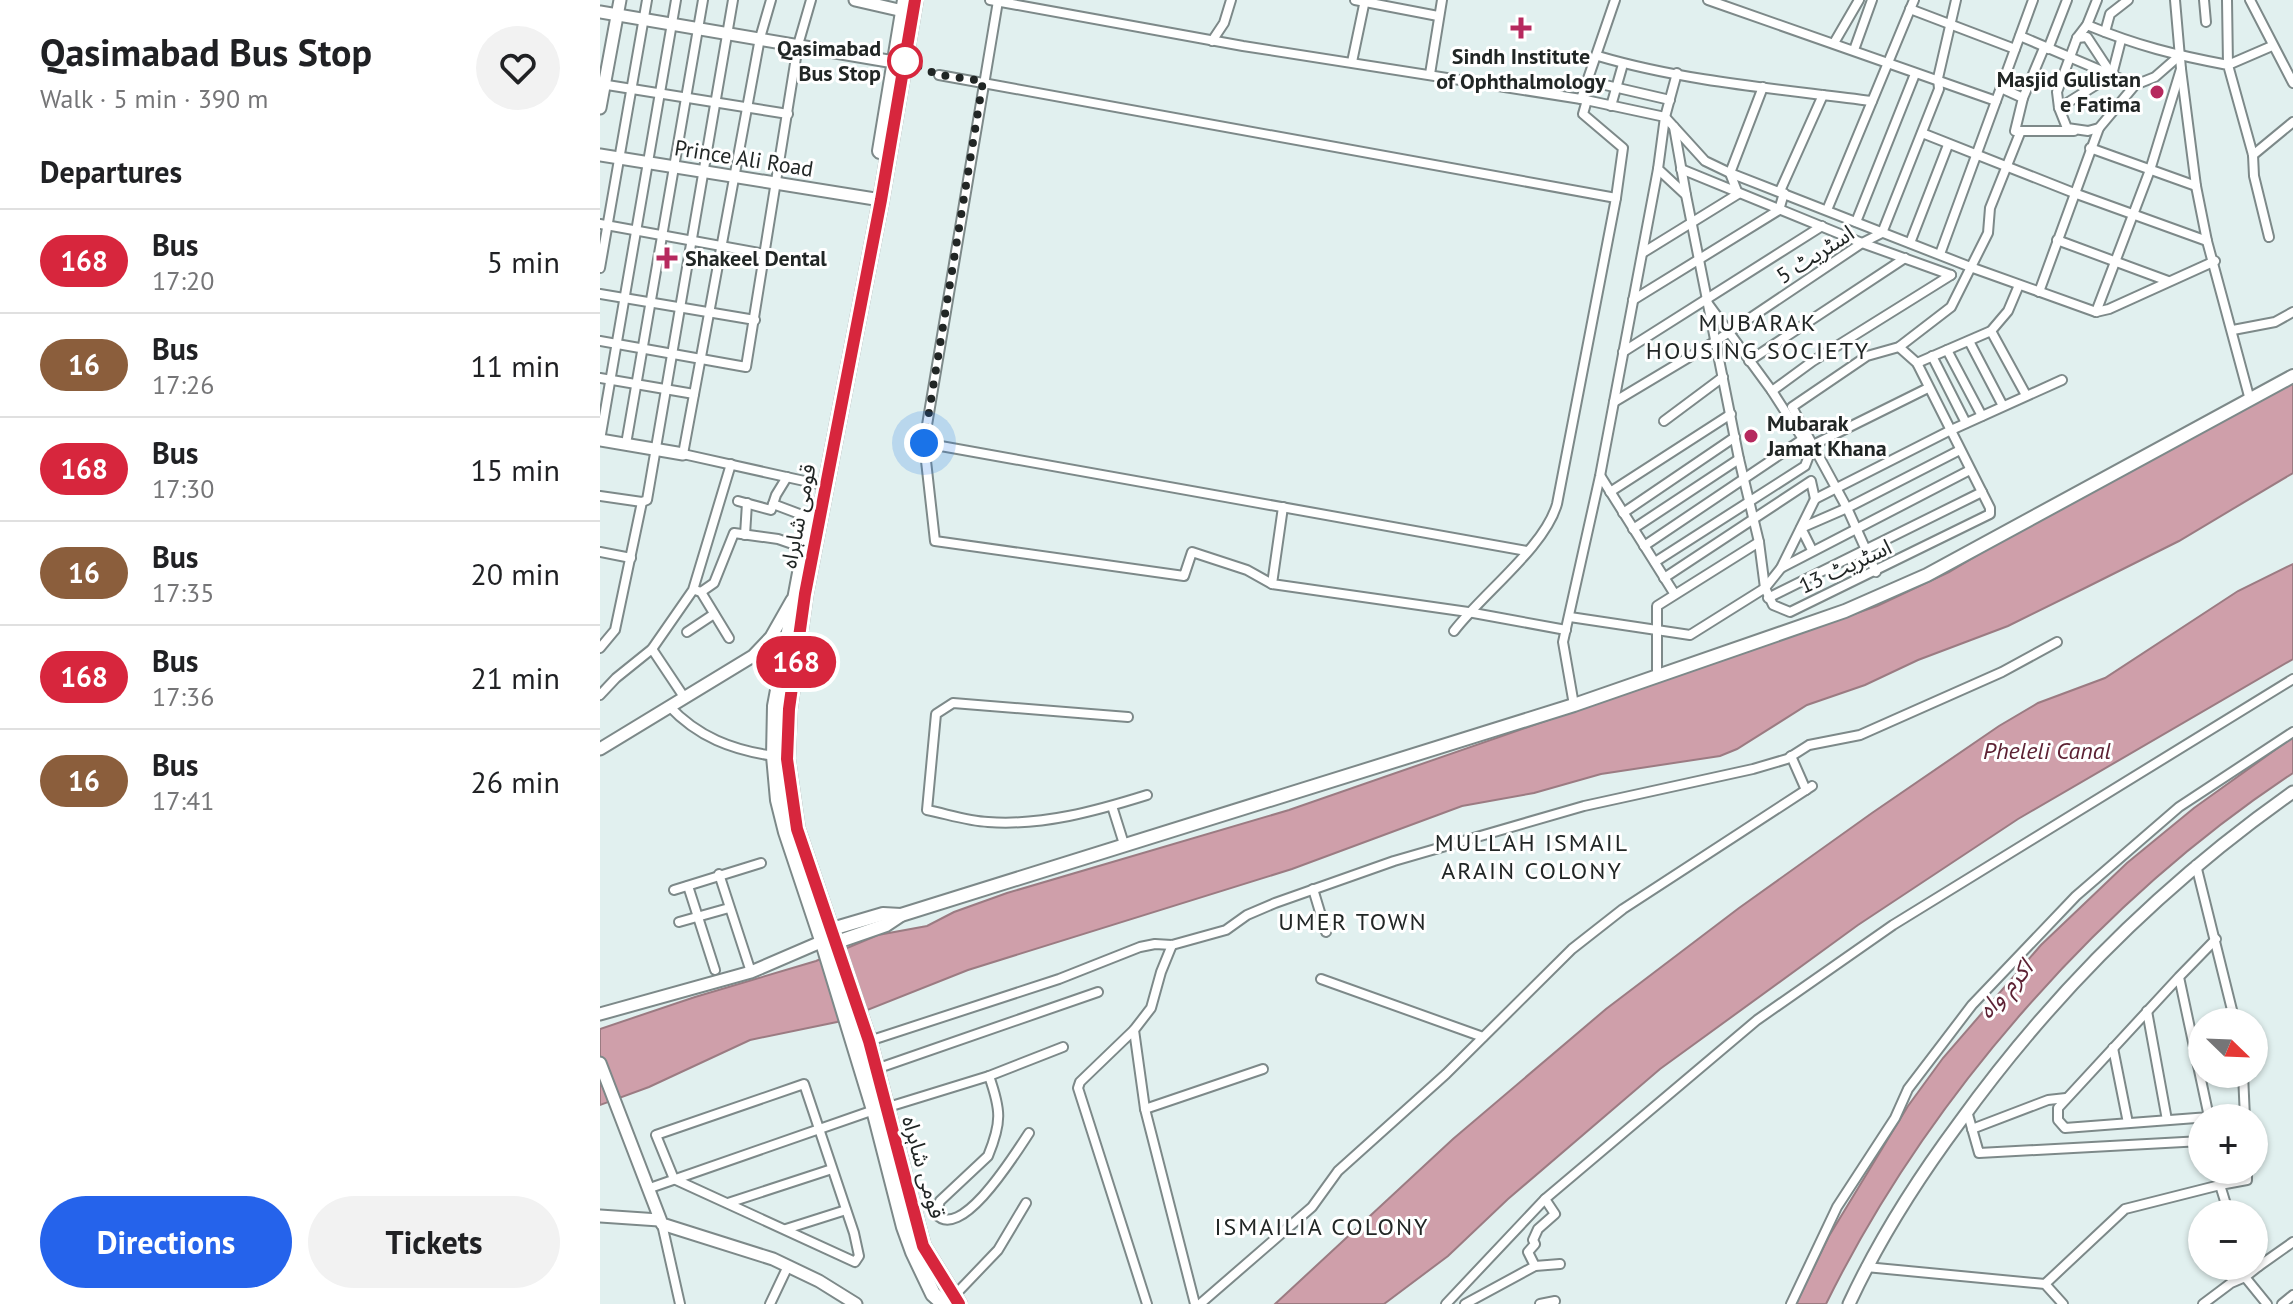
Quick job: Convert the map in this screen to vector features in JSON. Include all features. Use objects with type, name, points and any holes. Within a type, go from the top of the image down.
[{"type":"highway","name":"قومی شاہراہ","points":[[791,831],[787,759],[791,694],[805,594],[893,103],[915,0]]},
{"type":"highway","name":"قومی شاہراہ","points":[[893,103],[894,62],[904,5]]},
{"type":"highway","name":"قومی شاہراہ","points":[[877,200],[794,597],[775,706],[774,756],[778,800],[869,1041],[879,1109]]},
{"type":"highway","name":"قومی شاہراہ","points":[[831,941],[854,1045],[879,1109],[911,1225],[952,1302]]},
{"type":"main road","points":[[831,941],[883,914],[901,915],[1574,705],[1845,611],[1927,575],[2293,376]]},
{"type":"street","points":[[600,108],[602,84],[620,0]]},
{"type":"street","points":[[600,268],[604,225],[647,0]]},
{"type":"street","points":[[676,0],[600,440],[683,454],[818,484]]},
{"type":"street","points":[[626,444],[703,0]]},
{"type":"street","points":[[600,496],[642,502],[647,500],[733,0]]},
{"type":"street","points":[[683,454],[760,38],[771,0]]},
{"type":"street","points":[[600,341],[746,367],[798,45],[811,0]]},
{"type":"street","points":[[855,0],[904,5]]},
{"type":"street","points":[[1212,41],[1224,23],[1231,0]]},
{"type":"street","points":[[1430,74],[1442,0]]},
{"type":"street","points":[[1454,631],[1468,612],[1527,551],[1552,520],[1557,504],[1623,148],[1583,114],[1588,81],[1615,0]]},
{"type":"street","points":[[1708,0],[1996,101]]},
{"type":"street","points":[[1742,12],[1746,0]]},
{"type":"street","points":[[1834,43],[1859,0]]},
{"type":"street","points":[[1854,50],[1872,0]]},
{"type":"street","points":[[1882,233],[1939,89],[1956,0]]},
{"type":"street","points":[[2067,0],[2023,98],[2015,131],[2088,131],[2099,128]]},
{"type":"street","points":[[2088,131],[2067,128],[2057,92],[2077,38],[2087,25],[2097,0]]},
{"type":"street","points":[[2105,32],[2110,14],[2128,0]]},
{"type":"street","points":[[2175,0],[2196,186],[2207,241],[2215,261],[2250,400]]},
{"type":"street","points":[[2204,0],[2206,22]]},
{"type":"street","points":[[2227,0],[2228,65],[2253,155],[2254,176],[2269,237]]},
{"type":"street","points":[[2250,0],[2293,83]]},
{"type":"street","points":[[1566,630],[1468,612],[1272,584],[1247,570],[1192,552],[1184,576],[935,541],[924,443],[994,1],[1212,41],[1584,99],[1665,117],[1705,161],[1730,173],[1973,268],[2096,312],[2215,261]]},
{"type":"street","points":[[1352,62],[1362,1],[1438,16]]},
{"type":"street","points":[[1940,254],[1978,155],[2030,1]]},
{"type":"street","points":[[1827,210],[1912,5],[2015,49]]},
{"type":"street","points":[[600,12],[894,62]]},
{"type":"street","points":[[2087,25],[2121,40],[2228,65],[2272,46]]},
{"type":"street","points":[[2020,36],[2135,85]]},
{"type":"street","points":[[2077,38],[2087,37],[2112,75]]},
{"type":"street","points":[[2059,108],[2112,75],[2121,40]]},
{"type":"street","points":[[1598,56],[1623,64],[1677,73],[1872,101]]},
{"type":"street","points":[[2039,292],[2099,128],[2135,85],[2155,77],[2179,56]]},
{"type":"street","points":[[1611,106],[1623,64]]},
{"type":"street","points":[[2096,312],[2150,170],[2181,69]]},
{"type":"street","points":[[1574,705],[1563,642],[1600,476],[1644,252],[1665,117],[1677,73]]},
{"type":"street","points":[[1856,222],[1915,74]]},
{"type":"street","points":[[939,75],[1616,198]]},
{"type":"street","points":[[1588,81],[1670,100]]},
{"type":"street","points":[[602,84],[788,114]]},
{"type":"street","points":[[1738,194],[1730,173],[1763,87]]},
{"type":"street","points":[[2001,88],[2023,98]]},
{"type":"street","points":[[1633,300],[1779,210],[1782,192],[1823,95]]},
{"type":"street","points":[[2253,155],[2293,122]]},
{"type":"street","name":"اسٹریٹ 13","points":[[1673,126],[1743,479],[1759,542],[1765,588],[1773,605],[1790,612],[1986,518],[1990,508],[1982,492]]},
{"type":"street","points":[[1922,133],[2207,241]]},
{"type":"street","points":[[1876,572],[1847,508],[1792,407],[1867,356],[1899,347],[1951,307],[1988,233],[1990,208],[2020,133]]},
{"type":"street","points":[[1910,243],[1948,145]]},
{"type":"street","points":[[2090,148],[2196,186]]},
{"type":"street","name":"Prince Ali Road","points":[[600,155],[877,200]]},
{"type":"street","points":[[1658,169],[1686,195]]},
{"type":"street","points":[[1681,169],[1862,243],[1951,275],[1813,361],[1772,391]]},
{"type":"street","points":[[1644,252],[1738,194]]},
{"type":"street","points":[[604,225],[765,254]]},
{"type":"street","points":[[1623,352],[1822,226]]},
{"type":"street","name":"اسٹریٹ 5","points":[[1614,402],[1716,341],[1862,243],[1882,233]]},
{"type":"street","points":[[2057,240],[2168,281]]},
{"type":"street","points":[[1749,361],[1905,258]]},
{"type":"street","points":[[1917,363],[1991,331],[2008,311],[2019,285]]},
{"type":"street","points":[[600,294],[755,320]]},
{"type":"street","points":[[1707,301],[1803,439],[1813,445]]},
{"type":"street","points":[[2233,330],[2275,322],[2293,312]]},
{"type":"street","points":[[1991,331],[2026,395]]},
{"type":"street","points":[[1969,341],[2003,406]]},
{"type":"street","points":[[1768,598],[1982,492],[1917,363],[1899,347]]},
{"type":"street","points":[[1947,350],[1982,416]]},
{"type":"street","points":[[1932,356],[1966,423]]},
{"type":"street","points":[[1664,421],[1723,377]]},
{"type":"street","points":[[600,378],[694,394]]},
{"type":"street","points":[[1815,499],[1949,431],[2062,380]]},
{"type":"street","points":[[1655,562],[1805,466],[1813,445],[1928,388]]},
{"type":"street","points":[[1610,492],[1731,414]]},
{"type":"street","points":[[1623,513],[1735,437]]},
{"type":"street","points":[[1644,546],[1803,439]]},
{"type":"street","points":[[924,443],[1527,551]]},
{"type":"street","points":[[1801,528],[1960,450]]},
{"type":"street","points":[[1633,529],[1739,459]]},
{"type":"street","points":[[600,695],[652,649],[697,591],[731,464]]},
{"type":"street","points":[[1570,617],[1690,635],[1765,588],[1781,568],[1815,499],[1805,466]]},
{"type":"street","points":[[1781,568],[1970,470]]},
{"type":"street","points":[[1600,476],[1674,593]]},
{"type":"street","points":[[745,535],[743,502],[771,510],[787,477]]},
{"type":"street","points":[[1664,578],[1811,481]]},
{"type":"street","points":[[600,648],[615,630],[642,502]]},
{"type":"street","points":[[773,504],[810,518]]},
{"type":"street","points":[[1272,584],[1283,507]]},
{"type":"street","points":[[1801,528],[1812,550]]},
{"type":"street","points":[[697,591],[714,583],[734,533],[778,539],[804,548]]},
{"type":"street","points":[[1657,675],[1657,606],[1759,542]]},
{"type":"street","points":[[600,552],[631,558]]},
{"type":"street","points":[[697,591],[729,638]]},
{"type":"street","points":[[600,749],[753,656],[771,637],[794,597]]},
{"type":"street","points":[[687,632],[714,614]]},
{"type":"street","points":[[869,1041],[1059,979],[1140,947],[1172,945],[1226,930],[1247,915],[1394,861],[1584,806],[1753,769],[1791,756],[1809,745],[1860,735],[2002,672],[2057,642]]},
{"type":"street","points":[[652,649],[684,697]]},
{"type":"street","points":[[1446,1304],[1545,1199],[1757,1020],[1893,925],[2293,679]]},
{"type":"street","points":[[1128,717],[953,703],[936,714],[927,810],[986,822],[1018,823],[1112,806],[1147,795]]},
{"type":"street","points":[[669,706],[686,724],[714,741],[745,752],[774,756]]},
{"type":"street","points":[[1791,1304],[1837,1207],[1895,1118],[1908,1089],[1972,1005],[2076,896],[2179,807],[2293,732]]},
{"type":"street","points":[[1134,1030],[1145,1109],[1198,1304],[1312,1207],[1338,1171],[1483,1037],[1572,949],[1623,909],[1809,788],[1791,756]]},
{"type":"street","points":[[1849,1304],[1866,1267],[1916,1181],[2031,1028],[2112,944],[2196,865],[2293,792]]},
{"type":"street","points":[[1112,806],[1124,844]]},
{"type":"street","points":[[674,890],[761,863]]},
{"type":"street","points":[[2196,865],[2232,1008]]},
{"type":"street","points":[[719,874],[751,972]]},
{"type":"street","points":[[688,886],[715,970]]},
{"type":"street","points":[[1313,889],[1326,932]]},
{"type":"street","points":[[679,922],[729,908]]},
{"type":"street","points":[[2188,1118],[2065,1128],[2058,1120],[2058,1108],[2216,939]]},
{"type":"street","points":[[600,1014],[751,972],[831,941]]},
{"type":"street","points":[[1147,1304],[1078,1088],[1080,1082],[1134,1030],[1151,1008],[1172,945]]},
{"type":"street","points":[[2179,977],[2206,1104]]},
{"type":"street","points":[[1321,979],[1483,1037]]},
{"type":"street","points":[[875,1069],[1098,992]]},
{"type":"street","points":[[2147,1011],[2167,1120]]},
{"type":"street","points":[[650,1188],[879,1109],[989,1076],[1063,1047]]},
{"type":"street","points":[[2113,1048],[2128,1123]]},
{"type":"street","points":[[600,1063],[650,1188],[680,1304]]},
{"type":"street","points":[[1145,1109],[1263,1069]]},
{"type":"street","points":[[989,1076],[999,1106],[999,1120],[992,1146],[988,1156],[940,1201],[936,1214],[939,1218],[946,1221],[955,1219],[978,1201],[999,1178],[1029,1133]]},
{"type":"street","points":[[804,1084],[819,1129],[859,1256],[855,1262],[674,1179],[656,1135],[804,1084]]},
{"type":"street","points":[[1972,1129],[2048,1100],[2066,1098]]},
{"type":"street","points":[[1967,1111],[1979,1153],[2188,1142]]},
{"type":"street","points":[[728,1203],[832,1169]]},
{"type":"street","points":[[2045,1284],[2125,1209],[2225,1184]]},
{"type":"street","points":[[2220,1185],[2225,1200]]},
{"type":"street","points":[[1535,1266],[1528,1252],[1535,1244],[1535,1232],[1555,1214],[1545,1199]]},
{"type":"street","points":[[952,1302],[998,1250],[1026,1203]]},
{"type":"street","points":[[785,1230],[846,1210]]},
{"type":"street","points":[[600,1216],[660,1222],[788,1266],[827,1285],[856,1304]]},
{"type":"street","points":[[2268,1256],[2293,1242]]},
{"type":"street","points":[[1465,1304],[1535,1266],[1560,1264]]},
{"type":"street","points":[[770,1304],[788,1266]]},
{"type":"street","points":[[1866,1267],[2045,1284],[2063,1304]]},
{"type":"street","points":[[2203,1304],[2238,1280]]},
{"type":"street","points":[[2247,1280],[2267,1304]]},
{"type":"street","points":[[2282,1304],[2293,1295]]},
{"type":"street","points":[[1540,1304],[1555,1301]]},
{"type":"water","points":[[2293,382],[2293,473],[2179,541],[2087,587],[2008,626],[1918,660],[1865,685],[1807,705],[1737,749],[1720,756],[1601,774],[1534,793],[1462,806],[1292,869],[968,970],[837,1022],[750,1040],[649,1087],[600,1105],[600,1029],[816,961],[878,935],[927,926],[954,912],[1007,893],[1289,810],[1877,606],[1949,572]]},
{"type":"water","name":"Pheleli Canal","points":[[2293,564],[2293,659],[2018,819],[1858,925],[1660,1069],[1508,1199],[1448,1256],[1384,1304],[1275,1304],[1453,1139],[1606,1009],[1739,908],[1999,726],[2038,703],[2105,678],[2238,591]]},
{"type":"water","name":"اکرم واہ","points":[[2293,737],[2293,773],[2222,824],[2153,880],[2088,942],[2026,1008],[1968,1079],[1915,1152],[1867,1227],[1826,1304],[1796,1304],[1829,1236],[1908,1106],[1943,1058],[2041,945],[2127,863],[2194,808]]},
{"type":"bus line","name":"168","points":[[915,0],[881,200],[805,594],[789,709],[787,759],[797,829],[869,1041],[923,1246],[959,1304]]},
{"type":"place","name":"Sindh Institute of Ophthalmology","points":[[1521,28]]},
{"type":"place","name":"Qasimabad Bus Stop","points":[[905,61]]},
{"type":"place","name":"Masjid Gulistan e Fatima","points":[[2157,92]]},
{"type":"place","name":"Shakeel Dental","points":[[667,258]]},
{"type":"place","name":"Mubarak Jamat Khana","points":[[1751,436]]},
{"type":"district","name":"MUBARAK HOUSING SOCIETY","points":[[1758,336]]},
{"type":"district","name":"MULLAH ISMAIL ARAIN COLONY","points":[[1532,856]]},
{"type":"district","name":"UMER TOWN","points":[[1353,921]]},
{"type":"district","name":"ISMAILIA COLONY","points":[[1322,1226]]},
{"type":"route","points":[[905,61],[939,75],[983,81],[924,443]]}]
